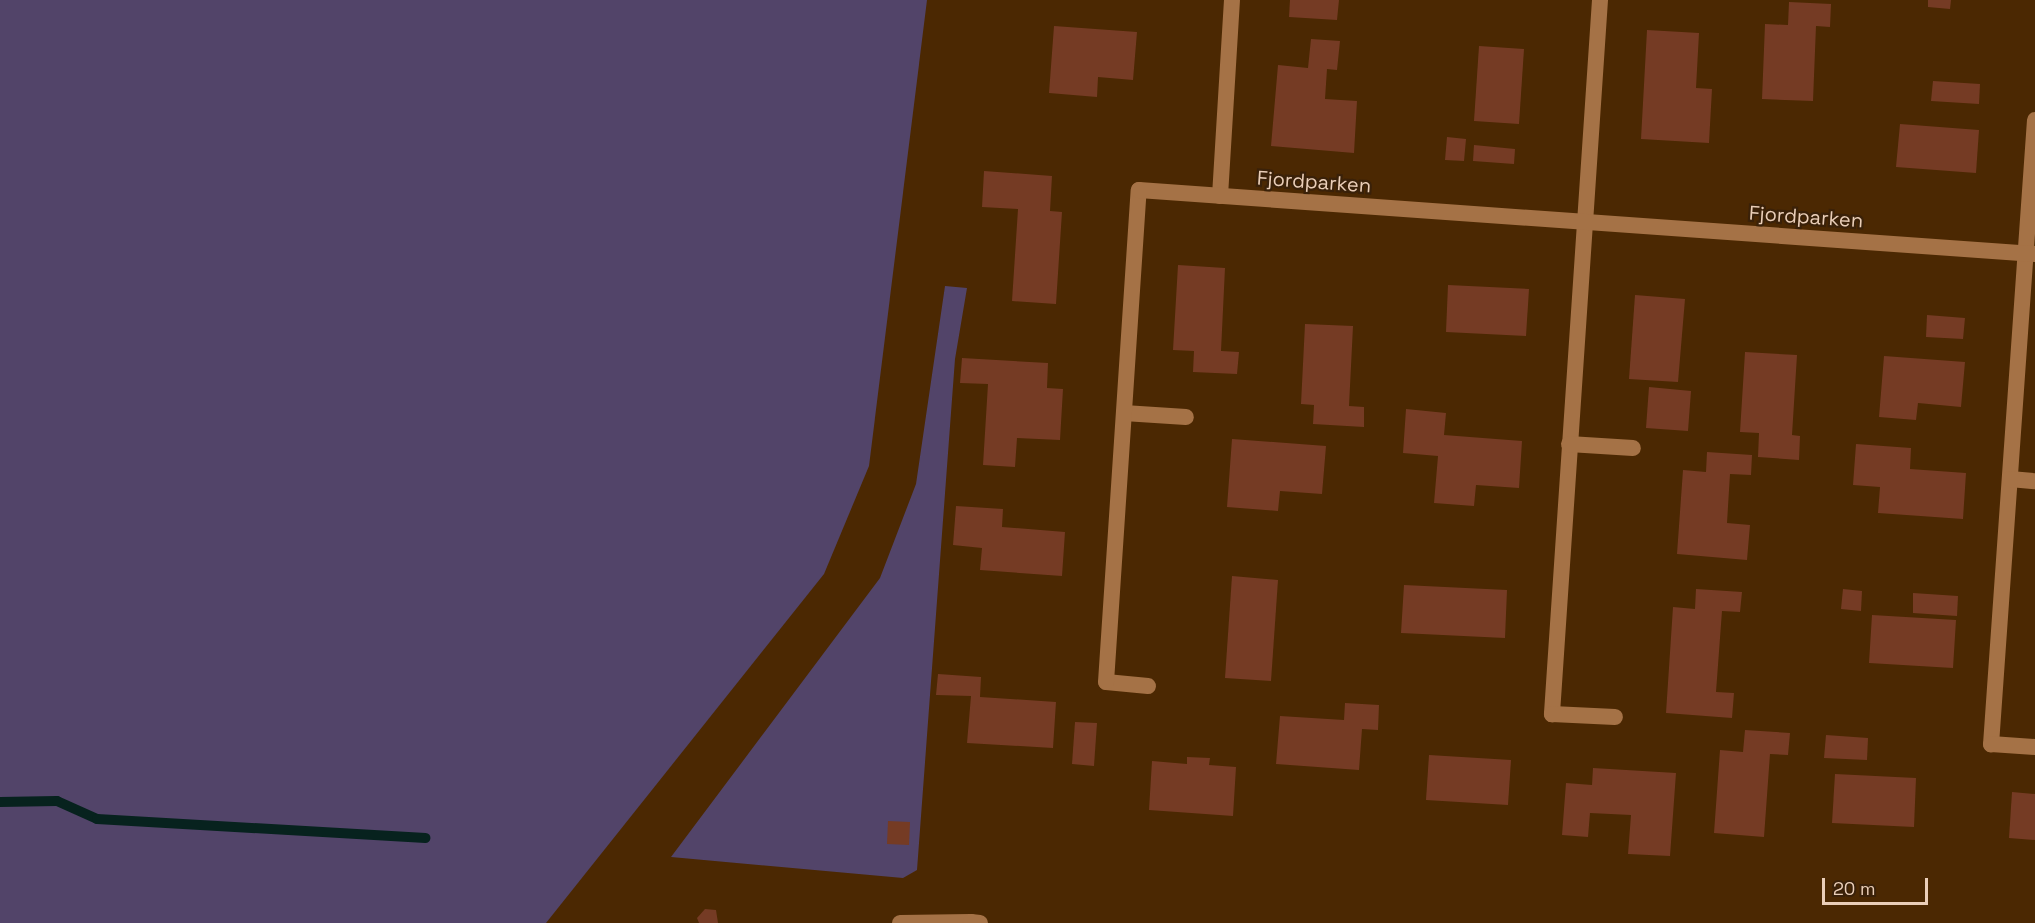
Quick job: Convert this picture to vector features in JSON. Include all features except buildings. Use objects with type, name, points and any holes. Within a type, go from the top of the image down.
[{"type":"street","points":[[1220,196],[1232,0]]},
{"type":"street","points":[[1600,0],[1552,714],[1615,717]]},
{"type":"street","points":[[2035,120],[2030,254],[2010,479],[1991,744],[2035,747]]},
{"type":"street","name":"Fjordparken","points":[[1148,686],[1106,682],[1139,190],[2030,254]]},
{"type":"street","points":[[1124,413],[1186,417]]},
{"type":"street","points":[[1569,444],[1633,448]]},
{"type":"street","points":[[2010,479],[2035,481]]},
{"type":"street","points":[[900,923],[980,923]]},
{"type":"shaded area","points":[[0,0],[927,0],[869,466],[824,574],[546,923],[0,923]]},
{"type":"shaded area","points":[[945,286],[967,288],[955,359],[917,870],[903,878],[671,857],[880,578],[916,484]]},
{"type":"waterway","points":[[0,802],[57,801],[97,819],[425,838]]}]
